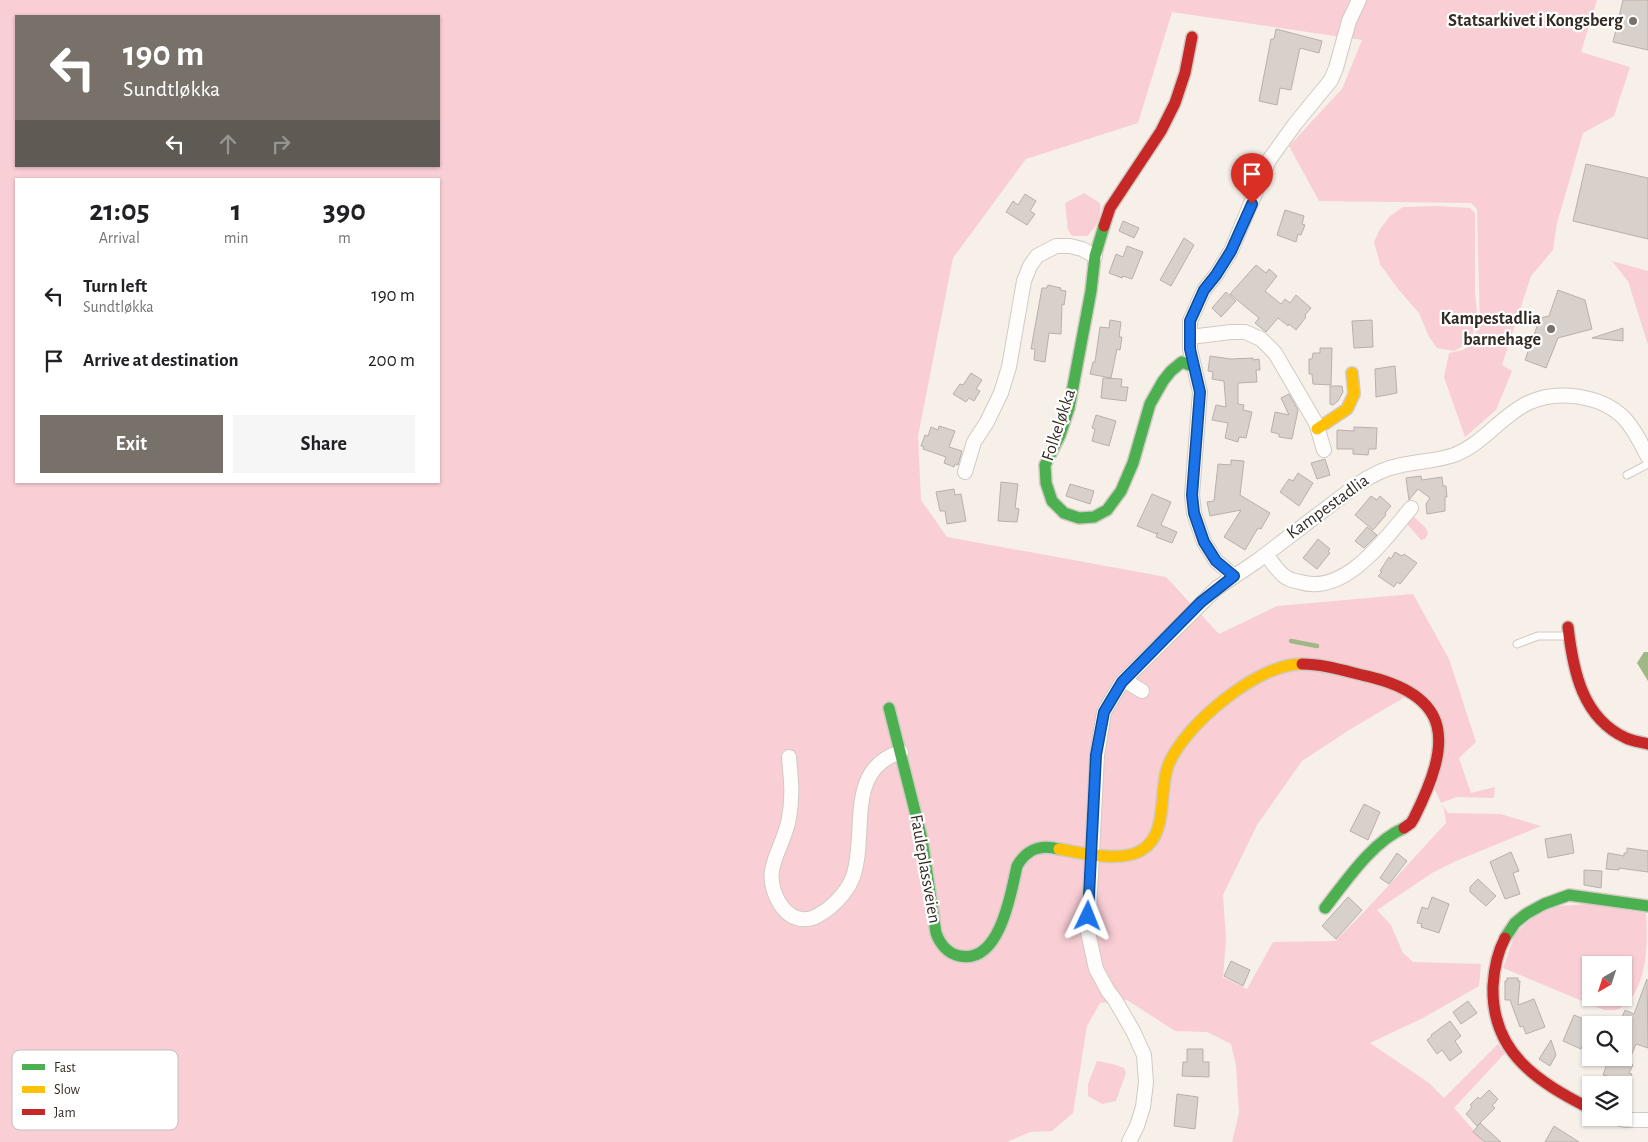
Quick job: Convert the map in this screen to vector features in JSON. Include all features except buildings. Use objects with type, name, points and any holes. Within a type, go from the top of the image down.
[{"type":"street","points":[[1234,576],[1216,561],[1204,542],[1194,513],[1192,495],[1200,392],[1190,349],[1190,321],[1204,290],[1231,251],[1269,160],[1295,124],[1331,80],[1349,21],[1359,0]]},
{"type":"street","name":"Folkeløkka","points":[[1192,37],[1185,73],[1175,103],[1161,131],[1110,208],[1095,256],[1069,408],[1060,435],[1045,465],[1046,483],[1052,501],[1064,513],[1079,518],[1094,517],[1107,510],[1121,490],[1133,463],[1150,404],[1163,381],[1182,362],[1194,367]]},
{"type":"street","points":[[964,472],[974,442],[987,422],[1001,393],[1009,367],[1024,281],[1030,266],[1037,256],[1056,246],[1070,246],[1082,249],[1095,256]]},
{"type":"street","points":[[1190,337],[1245,332],[1261,339],[1275,353],[1316,423],[1324,450]]},
{"type":"street","points":[[1317,428],[1347,409],[1354,394],[1352,373]]},
{"type":"street","name":"Kampestadlia","points":[[1129,1142],[1143,1107],[1146,1082],[1144,1055],[1124,1014],[1096,969],[1088,932],[1096,755],[1104,712],[1124,680],[1217,588],[1266,554],[1374,473],[1401,465],[1436,460],[1455,454],[1480,440],[1514,412],[1529,403],[1545,398],[1572,395],[1592,400],[1608,407],[1623,417],[1634,430],[1648,457]]},
{"type":"street","points":[[1266,554],[1283,576],[1310,585],[1330,583],[1353,570],[1384,540],[1411,508]]},
{"type":"street","points":[[1569,632],[1580,689],[1594,716],[1605,726],[1631,741],[1648,744]]},
{"type":"street","name":"Fauleplassveien","points":[[889,708],[922,839],[936,933],[942,945],[952,953],[974,956],[991,944],[999,926],[1017,866],[1026,853],[1044,846],[1129,856],[1139,853],[1147,847],[1154,840],[1158,831],[1164,779],[1169,762],[1177,747],[1187,733],[1200,721],[1262,673],[1290,664],[1319,665],[1397,683],[1416,694],[1429,709],[1438,729],[1440,754],[1433,777],[1411,823],[1390,834],[1350,877],[1325,908]]},
{"type":"street","points":[[1124,680],[1142,692]]},
{"type":"street","points":[[789,757],[792,787],[789,818],[784,840],[772,869],[771,882],[774,892],[785,911],[793,917],[804,920],[820,915],[839,900],[848,887],[854,873],[858,852],[864,784],[870,772],[879,762],[892,754],[901,752]]},
{"type":"street","points":[[1582,1104],[1539,1078],[1515,1058],[1504,1040],[1493,999],[1496,963],[1501,944],[1511,928],[1525,914],[1540,904],[1573,895],[1648,906]]},
{"type":"street","points":[[1632,1120],[1648,1120]]},
{"type":"lane","points":[[1627,475],[1648,464]]},
{"type":"lane","points":[[1517,644],[1538,636],[1569,632]]},
{"type":"shaded area","points":[[0,0],[1597,0],[1581,52],[1630,67],[1614,116],[1583,133],[1557,223],[1553,250],[1531,276],[1502,365],[1512,371],[1496,410],[1465,437],[1444,377],[1449,353],[1463,350],[1470,345],[1480,324],[1477,209],[1471,203],[1319,201],[1289,146],[1342,89],[1362,40],[1172,12],[1138,123],[1026,159],[953,258],[918,436],[921,500],[947,537],[1166,577],[1219,634],[1277,606],[1413,594],[1449,659],[1476,742],[1459,758],[1471,793],[1495,787],[1494,798],[1457,797],[1441,803],[1435,790],[1435,707],[1417,690],[1349,730],[1302,761],[1257,825],[1223,895],[1226,940],[1223,977],[1247,989],[1273,942],[1335,941],[1446,823],[1444,809],[1441,804],[1448,813],[1500,814],[1541,826],[1456,861],[1432,873],[1377,910],[1391,925],[1403,953],[1413,962],[1481,964],[1479,986],[1423,1018],[1370,1043],[1429,1083],[1444,1098],[1498,1044],[1505,1053],[1454,1108],[1484,1142],[1232,1142],[1239,1113],[1236,1065],[1231,1044],[1207,1032],[1175,1031],[1127,1000],[1100,1003],[1087,1026],[1073,1113],[1052,1131],[1030,1132],[1007,1142],[0,1142]]},
{"type":"shaded area","points":[[1084,193],[1100,203],[1099,217],[1094,229],[1087,236],[1072,236],[1068,230],[1065,203]]},
{"type":"shaded area","points":[[1438,206],[1470,208],[1475,213],[1475,293],[1478,323],[1468,343],[1454,351],[1437,348],[1429,337],[1419,313],[1380,264],[1374,242],[1380,229],[1390,216],[1403,207]]},
{"type":"shaded area","points":[[1612,261],[1648,271],[1648,345],[1628,281]]},
{"type":"shaded area","points":[[1413,516],[1426,528],[1428,534],[1425,539],[1421,540],[1407,524]]},
{"type":"shaded area","points":[[1644,652],[1648,652],[1648,681],[1637,663]]},
{"type":"shaded area","points":[[1588,904],[1646,913],[1647,938],[1644,966],[1641,979],[1632,997],[1632,956],[1582,956],[1582,1001],[1503,968],[1515,934],[1536,914],[1558,906]]},
{"type":"shaded area","points":[[1594,1006],[1623,1006],[1619,1009],[1604,1010]]},
{"type":"shaded area","points":[[1097,1061],[1124,1068],[1126,1073],[1116,1101],[1102,1104],[1088,1096],[1088,1084]]},
{"type":"waterway","points":[[1291,641],[1317,646]]},
{"type":"traffic: fast","points":[[1104,226],[1095,256],[1091,291],[1069,408],[1060,435],[1045,465],[1046,483],[1052,501],[1064,513],[1079,518],[1094,517],[1107,510],[1121,491],[1133,463],[1150,404],[1163,381],[1182,362],[1194,367]]},
{"type":"traffic: fast","points":[[889,708],[922,839],[936,933],[942,945],[948,951],[960,956],[974,956],[985,949],[994,938],[1001,924],[1007,908],[1017,866],[1021,860],[1035,849],[1046,847],[1059,849]]},
{"type":"traffic: fast","points":[[1325,908],[1371,852],[1382,842],[1404,828]]},
{"type":"traffic: fast","points":[[1505,938],[1515,923],[1526,914],[1544,904],[1569,895],[1648,906]]},
{"type":"traffic: slow","points":[[1317,429],[1347,409],[1354,394],[1352,373]]},
{"type":"traffic: slow","points":[[1059,849],[1101,856],[1124,856],[1142,850],[1150,843],[1156,833],[1168,766],[1176,750],[1189,733],[1205,716],[1244,685],[1284,666],[1302,664]]},
{"type":"traffic: jam","points":[[1104,226],[1110,208],[1161,131],[1175,103],[1185,73],[1192,37]]},
{"type":"traffic: jam","points":[[1568,627],[1577,676],[1582,691],[1590,705],[1599,718],[1611,729],[1628,739],[1648,744]]},
{"type":"traffic: jam","points":[[1302,664],[1332,668],[1393,684],[1415,695],[1430,710],[1437,726],[1439,746],[1435,767],[1414,818],[1404,828]]},
{"type":"traffic: jam","points":[[1505,938],[1496,962],[1493,986],[1494,1009],[1500,1030],[1509,1047],[1536,1076],[1582,1104]]},
{"type":"place","name":"Statsarkivet i Kongsberg","points":[[1633,21]]},
{"type":"place","name":"Kampestadlia barnehage","points":[[1551,329]]},
{"type":"route","points":[[1088,916],[1096,755],[1104,712],[1122,682],[1201,602],[1234,576],[1216,561],[1204,542],[1194,513],[1192,495],[1200,392],[1190,349],[1190,321],[1204,290],[1231,251],[1252,204]]}]
